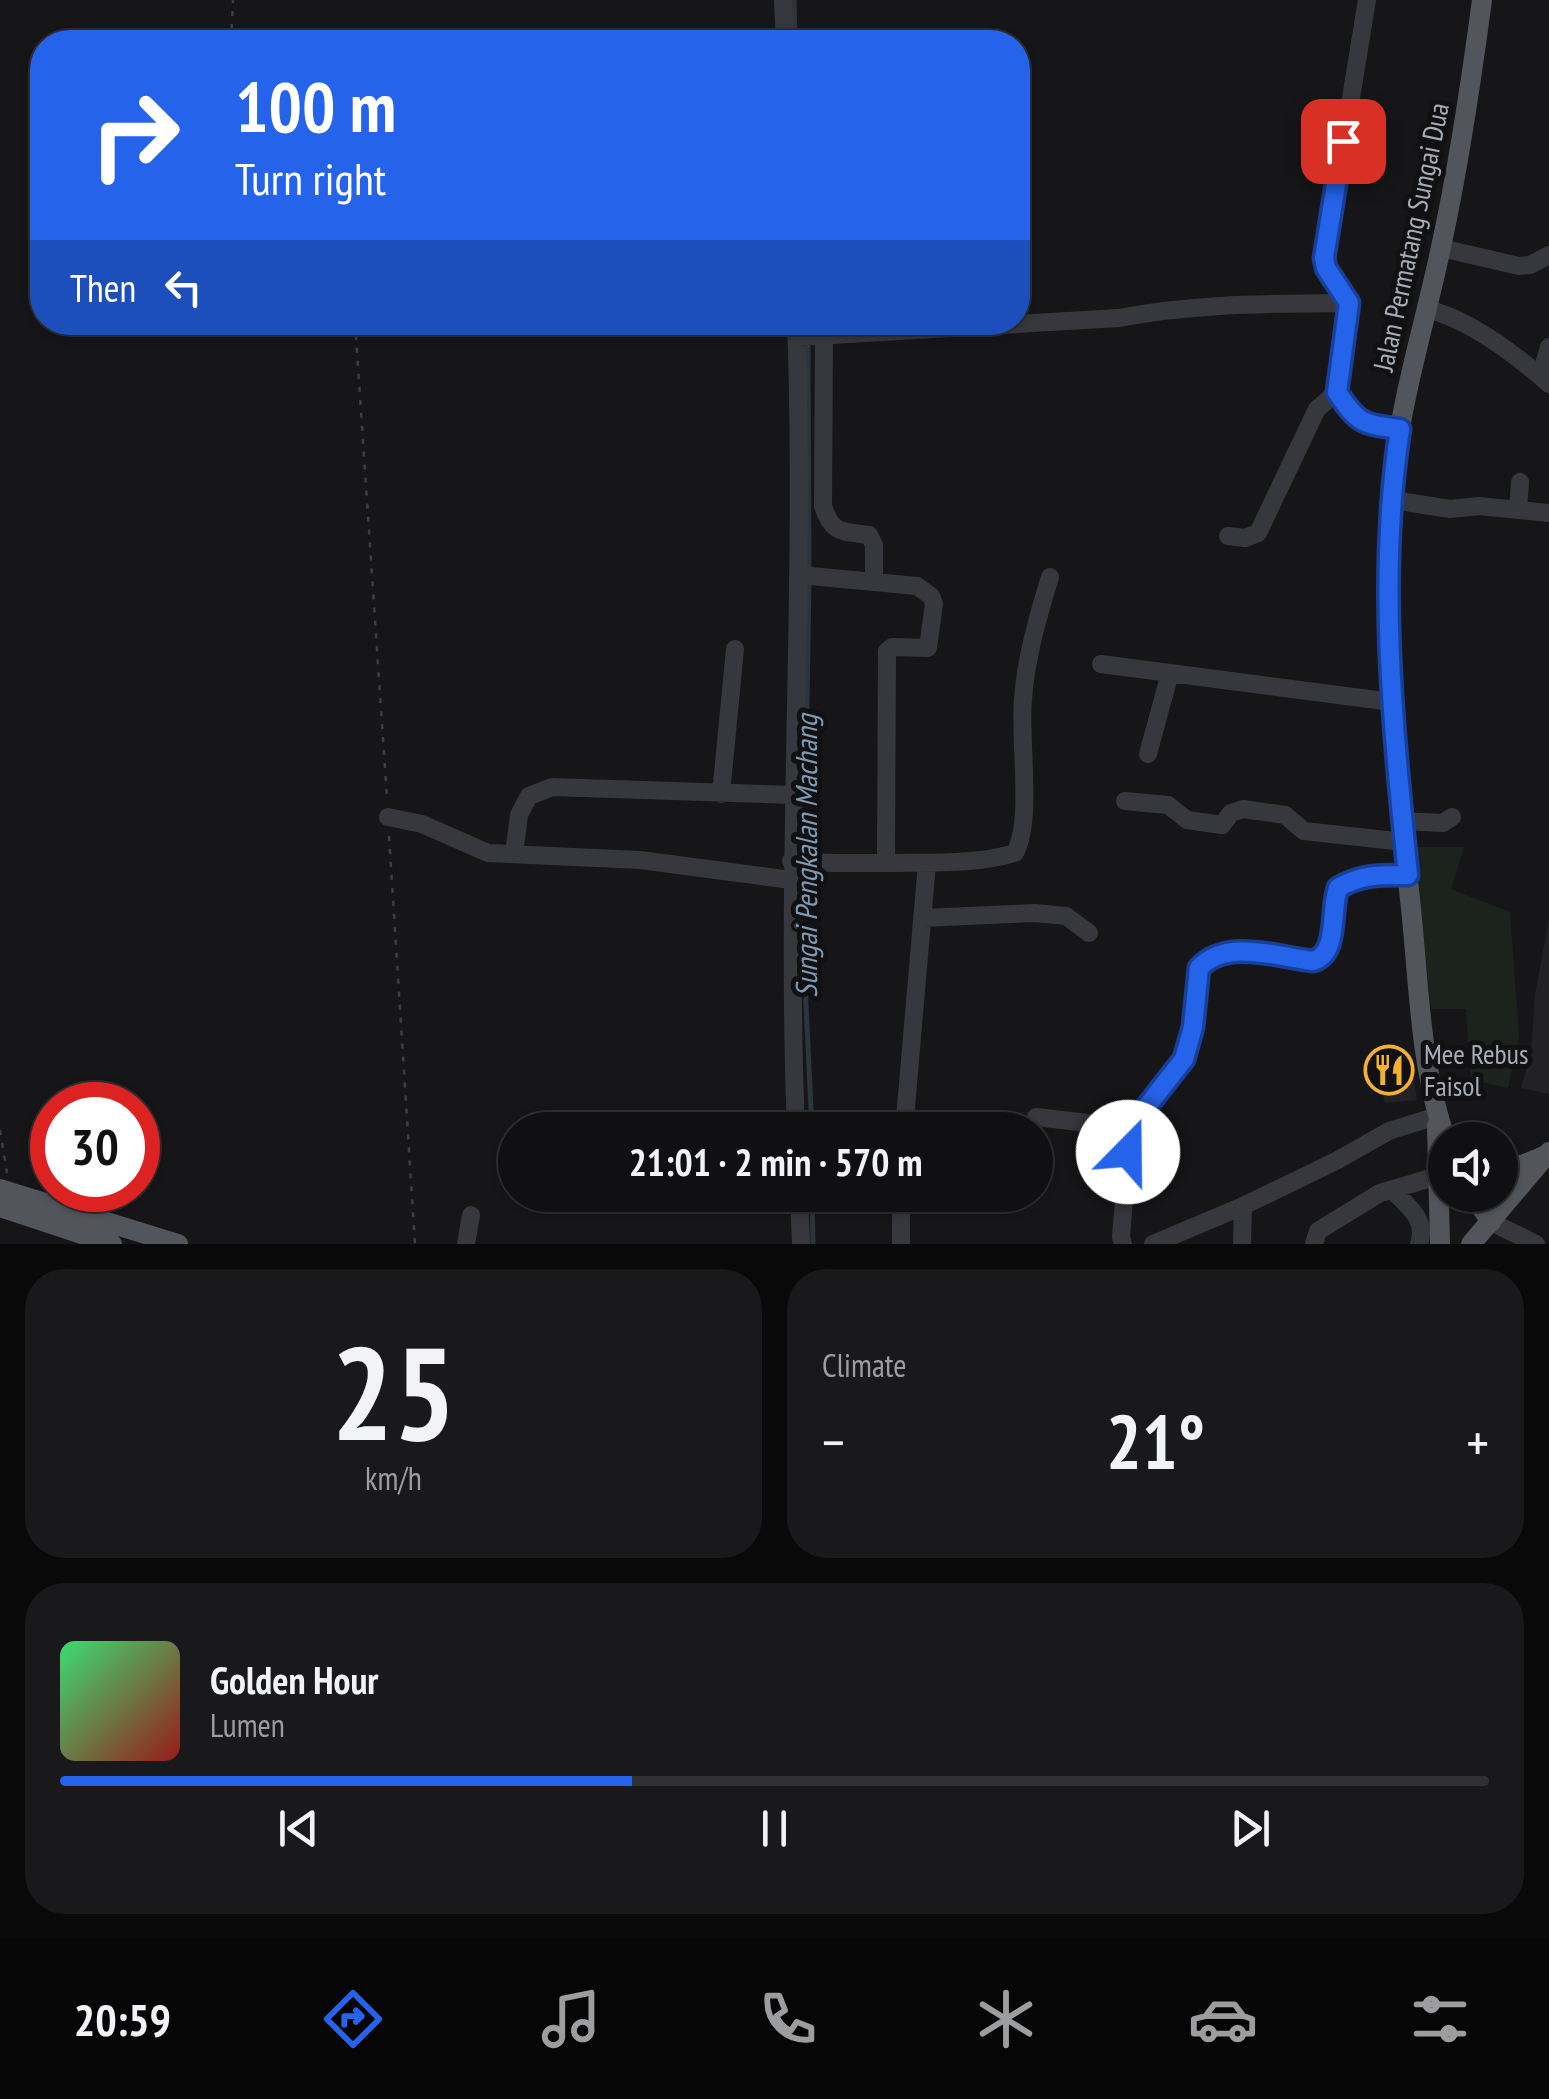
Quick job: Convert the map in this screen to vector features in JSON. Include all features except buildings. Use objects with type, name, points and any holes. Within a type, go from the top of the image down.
[{"type":"main road","name":"Jalan Permatang Sungai Dua","points":[[1439,1122],[1428,1068],[1403,831],[1392,702],[1388,586],[1400,429],[1410,371],[1441,248],[1482,0]]},
{"type":"main road","points":[[1437,1116],[1437,1122]]},
{"type":"main road","points":[[1518,1165],[1548,1153]]},
{"type":"main road","points":[[1471,1244],[1548,1153]]},
{"type":"main road","points":[[3,1196],[112,1244]]},
{"type":"main road","points":[[3,1196],[178,1244]]},
{"type":"main road","points":[[1439,1212],[1440,1244]]},
{"type":"main road","points":[[1484,1212],[1491,1222]]},
{"type":"street","points":[[783,0],[784,30]]},
{"type":"street","points":[[1367,0],[1324,258],[1326,268],[1349,303],[1337,392],[1360,432],[1400,429]]},
{"type":"street","points":[[1441,248],[1519,266],[1549,255]]},
{"type":"street","points":[[1030,323],[1119,318],[1203,306],[1349,303]]},
{"type":"street","points":[[1427,309],[1445,313],[1481,333],[1545,380],[1549,347]]},
{"type":"street","points":[[796,1112],[793,867],[800,575],[797,335]]},
{"type":"street","points":[[820,335],[840,335]]},
{"type":"street","points":[[824,336],[823,506],[829,524],[839,531],[869,535],[874,545],[874,582]]},
{"type":"street","points":[[1228,536],[1245,538],[1258,533],[1317,409],[1337,392]]},
{"type":"street","points":[[1518,508],[1520,482]]},
{"type":"street","points":[[1392,500],[1450,508],[1518,508],[1549,513]]},
{"type":"street","points":[[800,575],[917,586],[931,596],[934,604],[928,648],[892,647],[887,651],[886,863]]},
{"type":"street","points":[[388,817],[422,824],[488,852],[793,867],[999,858],[1015,853],[1020,842],[1022,701],[1050,577]]},
{"type":"street","points":[[721,794],[735,649]]},
{"type":"street","points":[[1101,664],[1392,702]]},
{"type":"street","points":[[1148,754],[1170,673]]},
{"type":"street","points":[[514,853],[520,814],[529,796],[552,787],[794,795]]},
{"type":"street","points":[[1126,801],[1168,804],[1188,820],[1221,828],[1232,813],[1243,809],[1285,815],[1304,832],[1403,831],[1443,823],[1452,817]]},
{"type":"street","points":[[906,1112],[928,862]]},
{"type":"street","points":[[1123,1244],[1130,1128],[1184,1059],[1193,1027],[1199,968],[1214,955],[1235,951],[1321,959],[1329,948],[1338,888],[1372,874],[1408,875]]},
{"type":"street","points":[[922,918],[1066,916],[1089,933]]},
{"type":"street","points":[[1153,1244],[1243,1206],[1388,1131],[1437,1116]]},
{"type":"street","points":[[1053,1119],[1130,1128]]},
{"type":"street","points":[[1314,1244],[1318,1231],[1380,1193],[1428,1179]]},
{"type":"street","points":[[1392,1190],[1418,1217],[1423,1229],[1419,1244]]},
{"type":"street","points":[[1242,1244],[1243,1206]]},
{"type":"street","points":[[799,1212],[800,1244]]},
{"type":"street","points":[[900,1212],[901,1244]]},
{"type":"street","points":[[466,1244],[470,1215]]},
{"type":"street","points":[[1491,1222],[1536,1244]]},
{"type":"path","points":[[232,30],[233,0]]},
{"type":"path","points":[[356,335],[415,1244]]},
{"type":"path","points":[[0,1130],[3,1196]]},
{"type":"shaded area","points":[[1415,847],[1464,847],[1451,889],[1510,912],[1519,1037],[1508,1088],[1471,1080],[1466,1009],[1431,1009]]},
{"type":"shaded area","points":[[1549,919],[1549,1094],[1521,1088],[1531,1053],[1535,994]]},
{"type":"shaded area","points":[[1410,1053],[1417,1100],[1385,1103],[1374,1061]]},
{"type":"waterway","name":"Sungai Pengkalan Machang","points":[[794,0],[795,30]]},
{"type":"waterway","name":"Sungai Pengkalan Machang","points":[[808,345],[809,567]]},
{"type":"waterway","name":"Sungai Pengkalan Machang","points":[[809,583],[803,941],[811,1112]]},
{"type":"waterway","name":"Sungai Pengkalan Machang","points":[[812,1212],[813,1244]]},
{"type":"place","name":"Mee Rebus Faisol","points":[[1389,1070]]},
{"type":"route","points":[[1128,1152],[1130,1128],[1184,1059],[1193,1027],[1199,968],[1206,961],[1214,955],[1235,951],[1321,959],[1329,948],[1338,888],[1372,874],[1408,875],[1392,702],[1388,586],[1400,429],[1366,425],[1337,392],[1350,311],[1345,293],[1326,268],[1324,258],[1343,141]]}]
